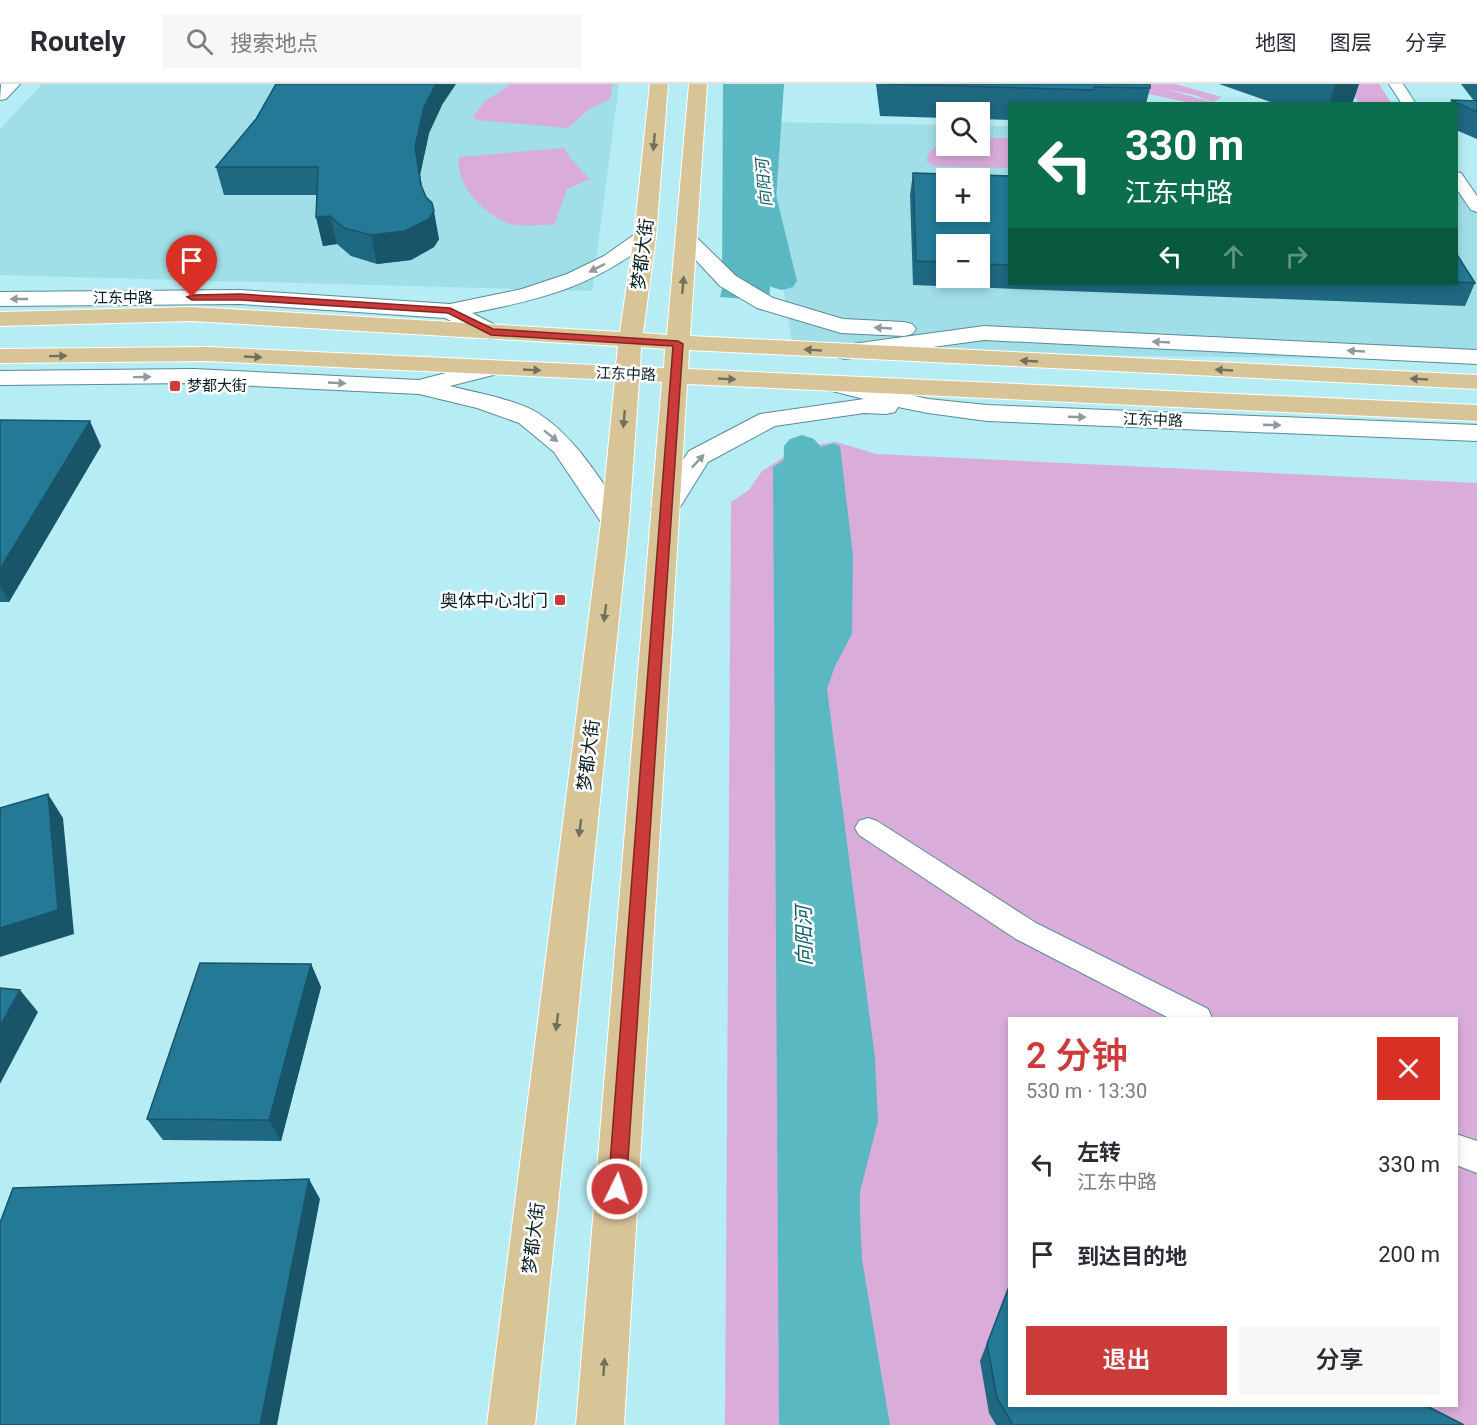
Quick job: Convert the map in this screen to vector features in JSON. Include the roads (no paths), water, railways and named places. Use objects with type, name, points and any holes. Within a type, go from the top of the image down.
[{"type":"main road","name":"梦都大街","points":[[511,1425],[615,522],[629,357],[645,236],[659,84]]},
{"type":"main road","points":[[600,1425],[698,84]]},
{"type":"main road","name":"江东中路","points":[[0,319],[192,314],[491,332],[629,357],[677,360],[833,384],[1477,413]]},
{"type":"main road","name":"江东中路","points":[[0,356],[207,354],[492,368],[629,357],[677,360],[842,352],[1477,382]]},
{"type":"street","points":[[0,95],[11,84]]},
{"type":"street","points":[[1396,84],[1408,102]]},
{"type":"street","points":[[1458,179],[1477,207]]},
{"type":"street","points":[[450,310],[521,296],[575,279],[614,260],[645,236]]},
{"type":"street","points":[[687,239],[728,281],[765,303],[841,326],[984,333]]},
{"type":"street","name":"江东中路","points":[[0,299],[240,297],[450,310],[491,332]]},
{"type":"street","name":"江东中路","points":[[842,352],[984,333],[1477,357]]},
{"type":"street","name":"江东中路","points":[[0,378],[194,376],[419,387],[492,368]]},
{"type":"street","name":"江东中路","points":[[833,384],[928,406],[987,413],[1477,433]]},
{"type":"street","points":[[419,387],[485,402],[528,418],[563,447],[615,522]]},
{"type":"street","points":[[666,508],[698,457],[768,419],[864,406],[987,413]]},
{"type":"street","points":[[868,828],[1026,931],[1195,1017]]},
{"type":"street","points":[[1458,1150],[1477,1157]]},
{"type":"water","points":[[723,84],[784,84],[769,301],[720,297],[722,289]]},
{"type":"water","points":[[833,443],[840,446],[853,556],[852,634],[835,666],[827,689],[875,1058],[878,1121],[860,1192],[860,1215],[862,1260],[890,1425],[779,1425],[773,467],[784,460]]},
{"type":"waterway","name":"向阳河","points":[[762,84],[761,191],[782,281]]},
{"type":"waterway","name":"向阳河","points":[[801,515],[802,446]]},
{"type":"place","name":"梦都大街","points":[[175,386]]},
{"type":"place","name":"奥体中心北门","points":[[560,600]]}]
